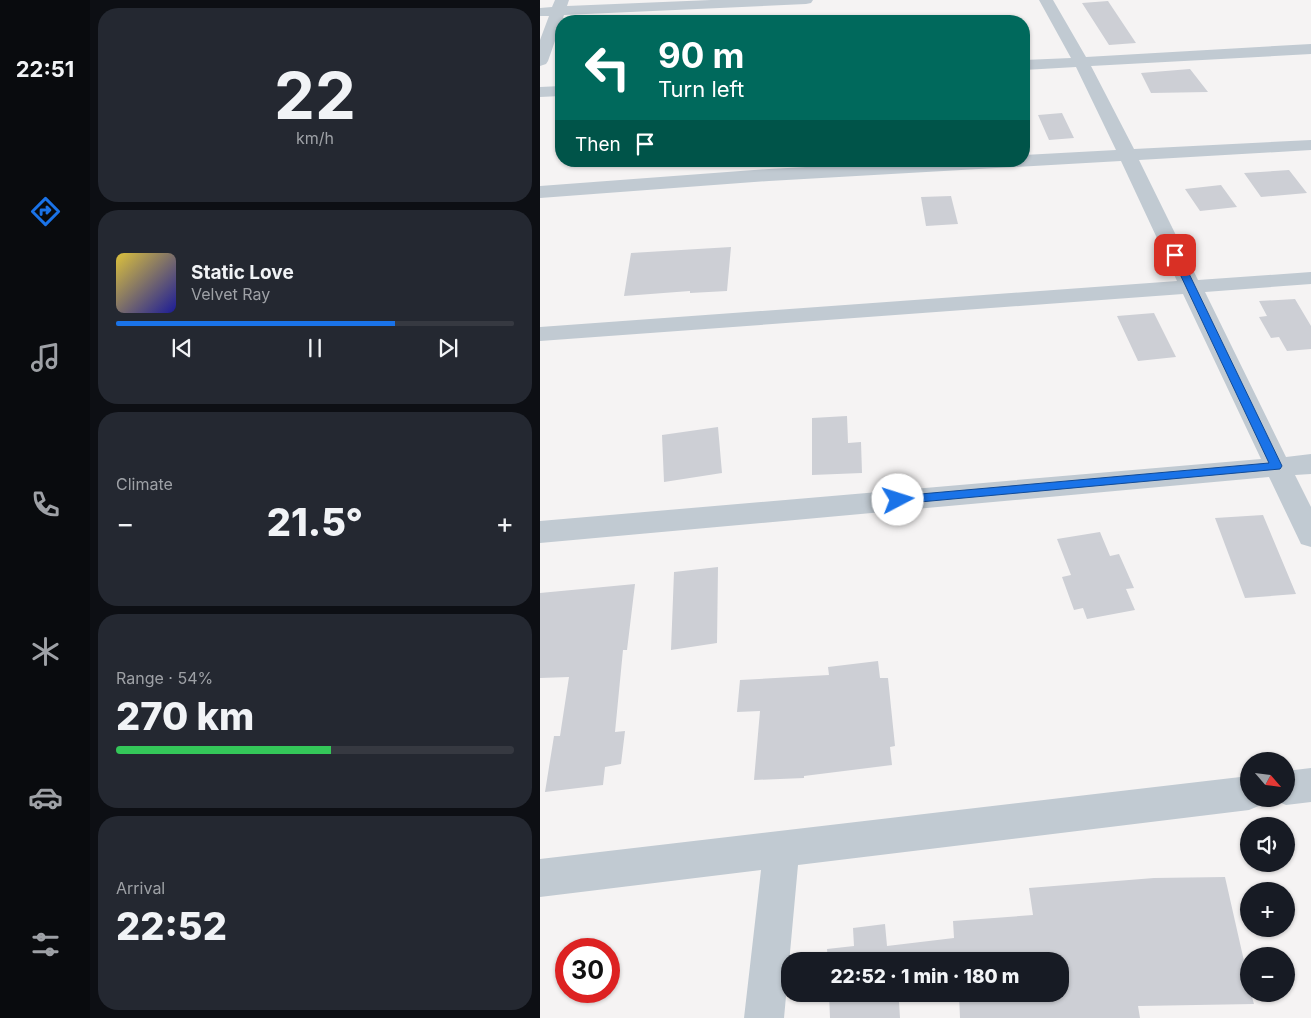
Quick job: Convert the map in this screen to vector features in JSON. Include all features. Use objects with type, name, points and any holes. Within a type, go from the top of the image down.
[{"type":"street","points":[[540,12],[560,6],[806,0]]},
{"type":"street","points":[[1046,0],[1082,62],[1311,536]]},
{"type":"street","points":[[540,62],[555,20]]},
{"type":"street","points":[[1030,65],[1311,49]]},
{"type":"street","points":[[540,92],[555,91]]},
{"type":"street","points":[[1030,161],[1311,145]]},
{"type":"street","points":[[540,192],[769,175],[920,167]]},
{"type":"street","points":[[540,334],[1311,278]]},
{"type":"street","points":[[540,532],[1311,464]]},
{"type":"street","points":[[1295,787],[1311,785]]},
{"type":"street","points":[[540,878],[1240,794]]},
{"type":"street","points":[[764,1018],[781,850]]},
{"type":"building","points":[[1108,1],[1136,43],[1109,45],[1082,3]]},
{"type":"building","points":[[1190,69],[1208,92],[1151,93],[1141,73]]},
{"type":"building","points":[[1062,113],[1074,138],[1049,140],[1038,115]]},
{"type":"building","points":[[1289,170],[1307,193],[1261,197],[1244,173]]},
{"type":"building","points":[[1221,185],[1237,207],[1200,211],[1185,189]]},
{"type":"building","points":[[951,196],[958,224],[926,226],[921,197]]},
{"type":"building","points":[[731,247],[727,291],[690,293],[690,291],[624,296],[631,253]]},
{"type":"building","points":[[1295,299],[1311,326],[1311,349],[1287,351],[1279,337],[1271,338],[1259,317],[1267,316],[1259,301]]},
{"type":"building","points":[[1154,313],[1176,357],[1138,361],[1117,316]]},
{"type":"building","points":[[847,416],[848,443],[861,442],[862,473],[812,475],[812,418]]},
{"type":"building","points":[[718,427],[722,473],[664,482],[662,435]]},
{"type":"building","points":[[1263,515],[1296,594],[1245,598],[1215,518]]},
{"type":"building","points":[[1100,532],[1110,556],[1119,554],[1134,588],[1126,589],[1135,610],[1087,619],[1083,608],[1074,610],[1062,577],[1071,575],[1057,539]]},
{"type":"building","points":[[718,567],[717,643],[671,650],[674,572]]},
{"type":"building","points":[[635,584],[627,650],[623,650],[615,732],[625,731],[621,764],[605,767],[603,785],[545,792],[554,736],[560,736],[569,677],[540,678],[540,593]]},
{"type":"building","points":[[878,661],[880,678],[888,678],[895,746],[890,747],[892,765],[804,776],[804,778],[754,780],[760,711],[737,712],[740,680],[829,675],[828,667]]},
{"type":"building","points":[[1225,877],[1241,947],[1240,1002],[1253,1002],[1254,1004],[1138,1006],[1140,1018],[960,1018],[959,1002],[1069,1002],[1069,952],[827,952],[827,949],[854,946],[853,928],[885,924],[887,946],[954,938],[953,921],[1033,915],[1029,888],[1154,878]]},
{"type":"building","points":[[829,1002],[899,1002],[900,1018],[830,1018]]},
{"type":"route","points":[[898,500],[1276,466],[1175,255]]}]
